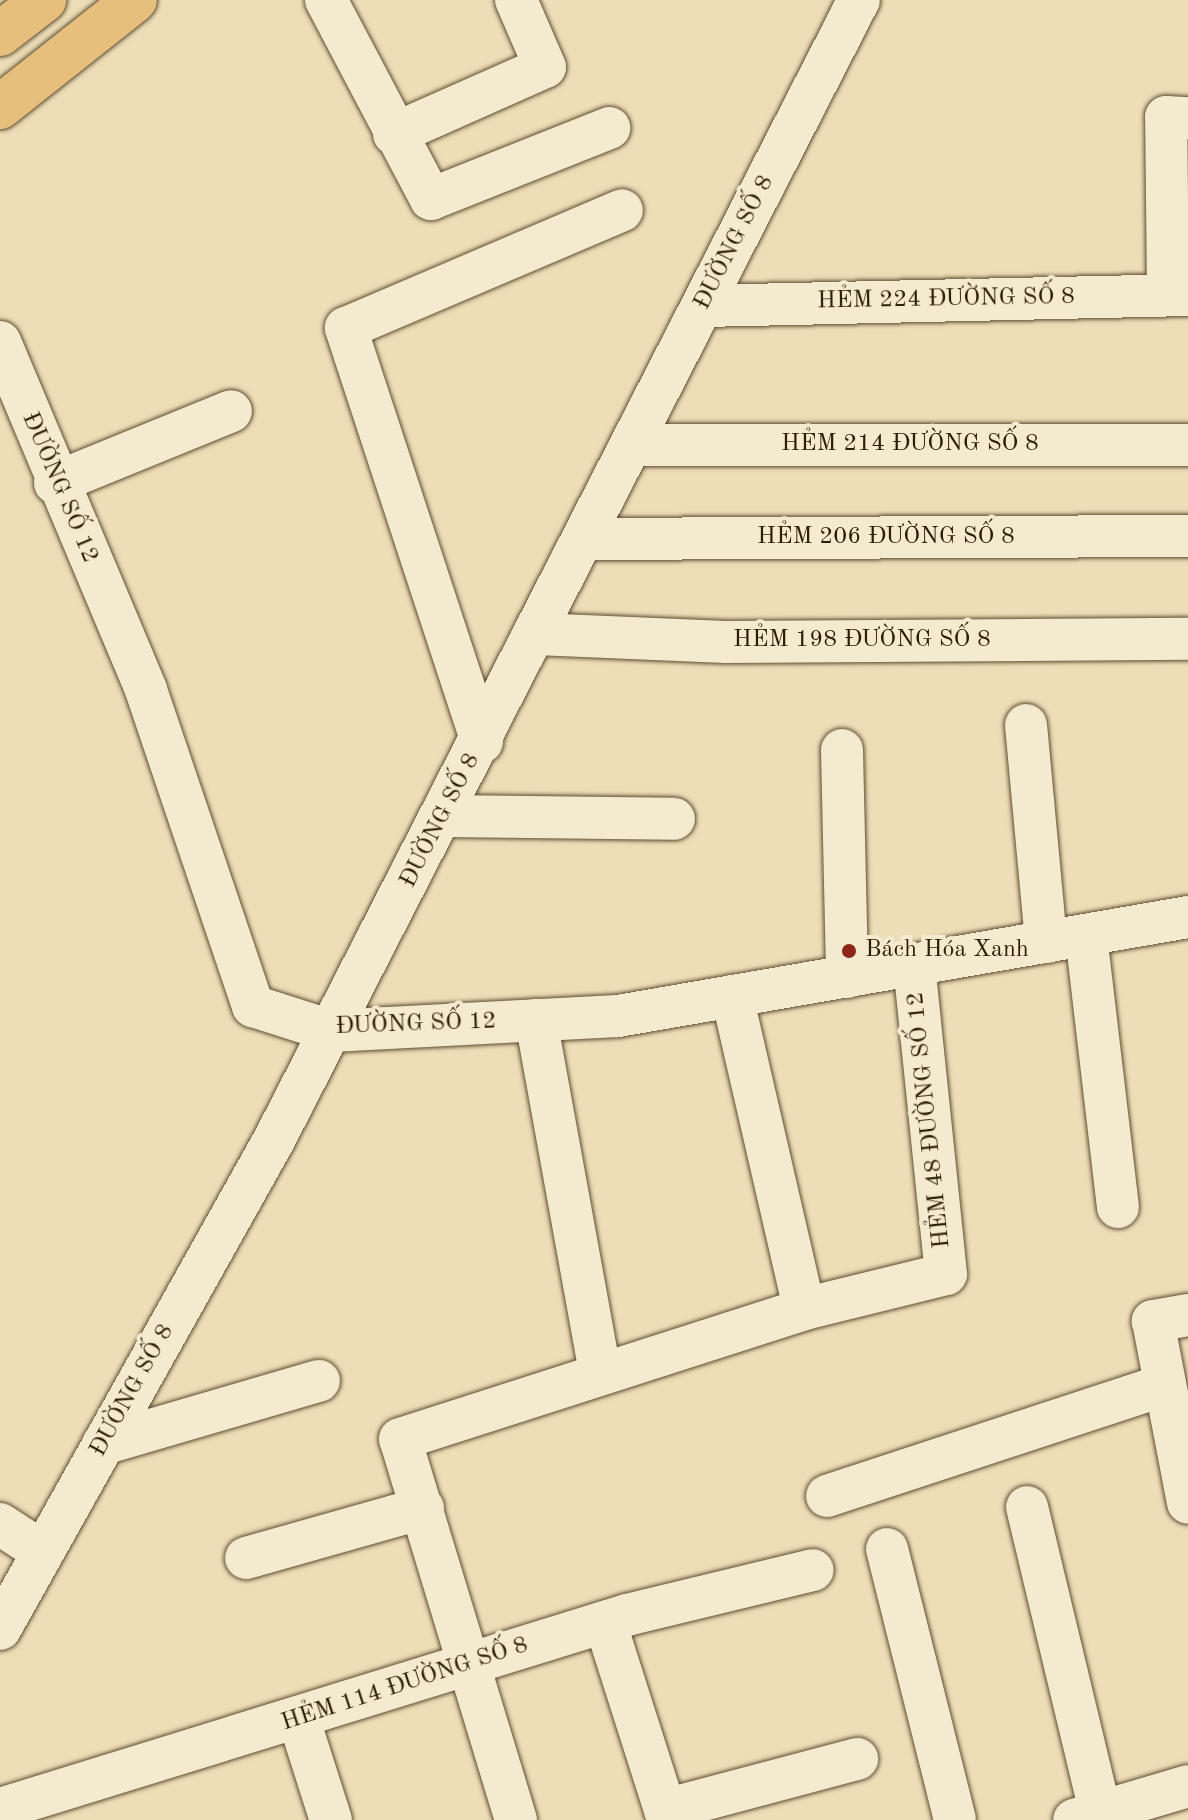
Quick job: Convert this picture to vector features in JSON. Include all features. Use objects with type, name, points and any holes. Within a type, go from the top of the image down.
[{"type":"main road","points":[[0,34],[44,0]]},
{"type":"main road","points":[[0,107],[135,0]]},
{"type":"street","points":[[326,0],[431,199],[609,128]]},
{"type":"street","points":[[394,134],[545,67],[516,0]]},
{"type":"street","name":"ĐƯỜNG SỐ 8","points":[[0,1629],[331,1031],[482,742],[859,0]]},
{"type":"street","points":[[1177,118],[1178,295]]},
{"type":"street","points":[[482,742],[346,328],[622,210]]},
{"type":"street","name":"HẺM 224 ĐƯỜNG SỐ 8","points":[[703,306],[1178,295]]},
{"type":"street","name":"ĐƯỜNG SỐ 12","points":[[0,342],[55,483],[146,690],[253,1006],[331,1031],[618,1016],[1188,917]]},
{"type":"street","points":[[55,483],[231,411]]},
{"type":"street","name":"HẺM 214 ĐƯỜNG SỐ 8","points":[[633,445],[1188,445]]},
{"type":"street","name":"HẺM 206 ĐƯỜNG SỐ 8","points":[[585,539],[1188,536]]},
{"type":"street","name":"HẺM 198 ĐƯỜNG SỐ 8","points":[[536,634],[726,642],[1188,639]]},
{"type":"street","points":[[1026,725],[1046,942]]},
{"type":"street","points":[[842,750],[847,977]]},
{"type":"street","points":[[444,816],[674,819]]},
{"type":"street","points":[[1086,935],[1118,1207]]},
{"type":"street","name":"HẺM 48 ĐƯỜNG SỐ 12","points":[[804,1309],[946,1274],[914,965]]},
{"type":"street","points":[[516,1820],[473,1663],[400,1439],[804,1309],[732,996]]},
{"type":"street","points":[[536,1020],[600,1373]]},
{"type":"street","points":[[1171,1318],[1164,1385],[1188,1503]]},
{"type":"street","points":[[103,1444],[319,1381]]},
{"type":"street","points":[[827,1496],[1164,1385]]},
{"type":"street","points":[[1027,1507],[1087,1816],[1188,1786]]},
{"type":"street","points":[[246,1558],[423,1508]]},
{"type":"street","points":[[0,1524],[43,1552]]},
{"type":"street","points":[[887,1549],[955,1820]]},
{"type":"street","name":"HẺM 114 ĐƯỜNG SỐ 8","points":[[0,1809],[299,1720],[605,1622],[813,1570]]},
{"type":"street","points":[[605,1622],[665,1810],[857,1759]]},
{"type":"street","points":[[299,1720],[331,1820]]},
{"type":"place","name":"Bách Hóa Xanh","points":[[849,951]]}]
